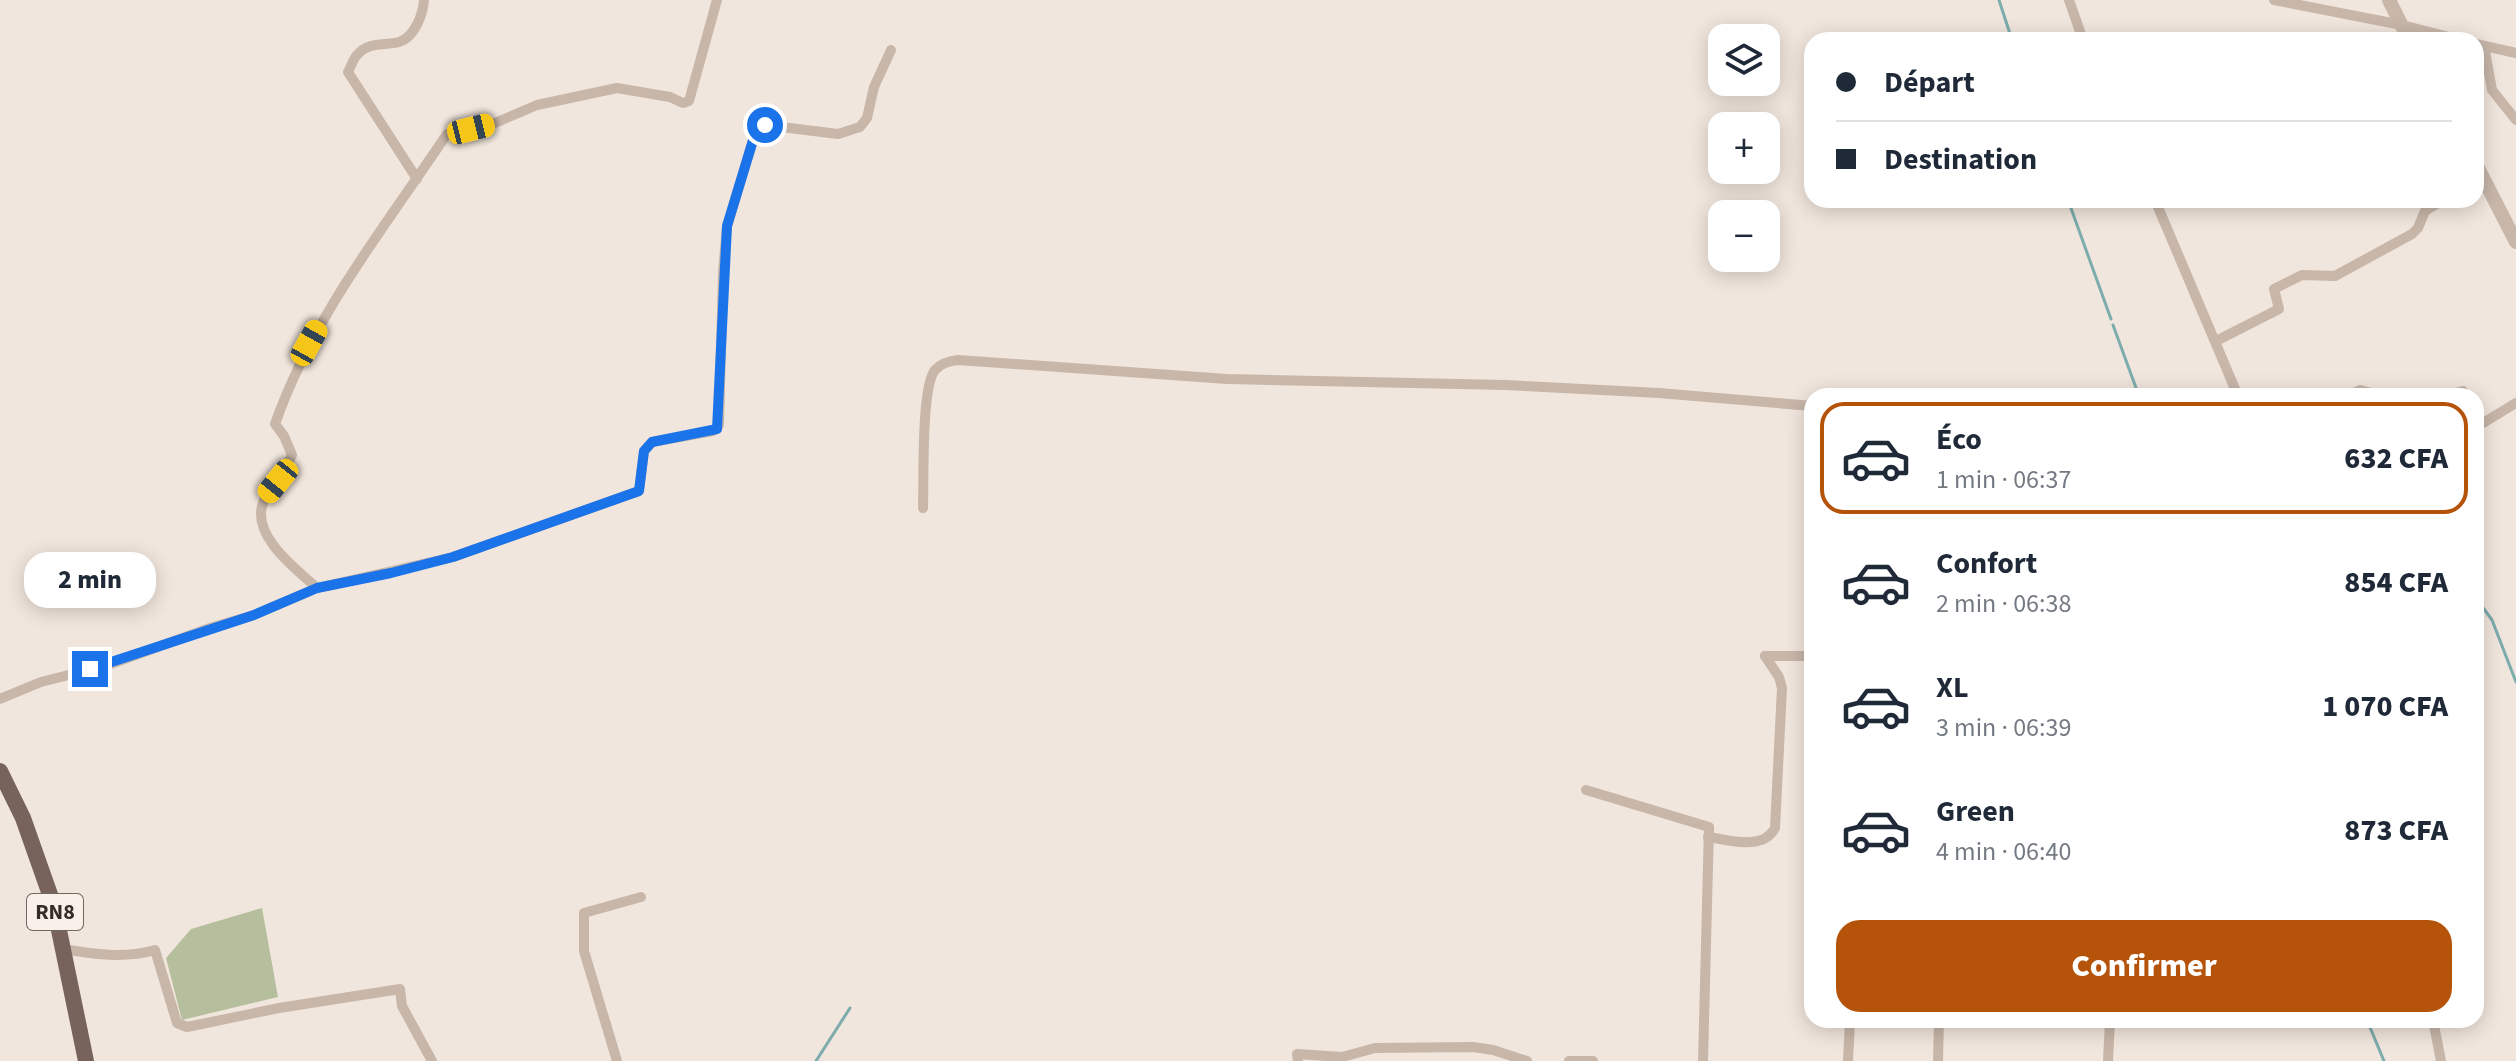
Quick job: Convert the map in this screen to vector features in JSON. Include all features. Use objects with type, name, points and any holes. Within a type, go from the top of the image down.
[{"type":"main road","name":"RN8","points":[[0,771],[40,859],[54,906],[86,1061]]},
{"type":"street","points":[[417,179],[348,72],[356,56],[365,49],[406,38],[420,20],[424,0]]},
{"type":"street","points":[[317,588],[287,564],[263,526],[261,510],[263,499],[278,481],[292,455],[275,424],[309,343],[336,296],[447,134],[495,123],[537,105],[617,88],[687,103],[717,0]]},
{"type":"street","points":[[2069,0],[2080,32]]},
{"type":"street","points":[[2274,0],[2430,32]]},
{"type":"street","points":[[2389,0],[2405,32]]},
{"type":"street","points":[[2484,46],[2516,53]]},
{"type":"street","points":[[0,699],[41,682],[108,665],[254,615],[317,588],[453,557],[639,491],[644,451],[652,442],[717,429],[727,226],[754,137],[765,125],[838,134],[860,127],[867,118],[874,87],[891,50]]},
{"type":"street","points":[[2484,60],[2492,90],[2516,120]]},
{"type":"street","points":[[2484,185],[2516,242]]},
{"type":"street","points":[[2158,208],[2235,388]]},
{"type":"street","points":[[2216,341],[2279,309],[2274,289],[2302,275],[2335,276],[2412,234],[2430,208]]},
{"type":"street","points":[[923,508],[930,379],[937,367],[958,360],[1227,379],[1505,385],[1659,393],[1804,405]]},
{"type":"street","points":[[2484,422],[2516,403]]},
{"type":"street","points":[[1708,837],[1758,843],[1771,836],[1775,828],[1782,688],[1779,677],[1765,656],[1804,656]]},
{"type":"street","points":[[1586,790],[1709,827],[1703,1061]]},
{"type":"street","points":[[617,1061],[584,951],[584,913],[641,897]]},
{"type":"street","points":[[63,949],[97,954],[139,954],[155,950],[177,1023],[187,1027],[279,1008],[400,989],[402,1006],[432,1061]]},
{"type":"street","points":[[1848,1061],[1850,1028]]},
{"type":"street","points":[[1938,1061],[1939,1028]]},
{"type":"street","points":[[2108,1061],[2110,1028]]},
{"type":"street","points":[[2435,1028],[2441,1061]]},
{"type":"street","points":[[1298,1061],[1297,1054],[1342,1057],[1375,1048],[1473,1047],[1527,1061]]},
{"type":"street","points":[[1569,1061],[1593,1061]]},
{"type":"green space","points":[[262,908],[278,997],[182,1020],[166,958],[191,929]]},
{"type":"waterway","points":[[1999,0],[2009,32]]},
{"type":"waterway","points":[[2071,208],[2111,319]]},
{"type":"waterway","points":[[2113,325],[2136,388]]},
{"type":"waterway","points":[[2484,609],[2492,620],[2516,682]]},
{"type":"waterway","points":[[816,1061],[850,1008]]},
{"type":"waterway","points":[[2370,1028],[2384,1061]]},
{"type":"route","points":[[90,669],[254,615],[317,588],[453,557],[639,491],[644,451],[652,442],[717,429],[727,226],[754,137],[765,125]]}]
